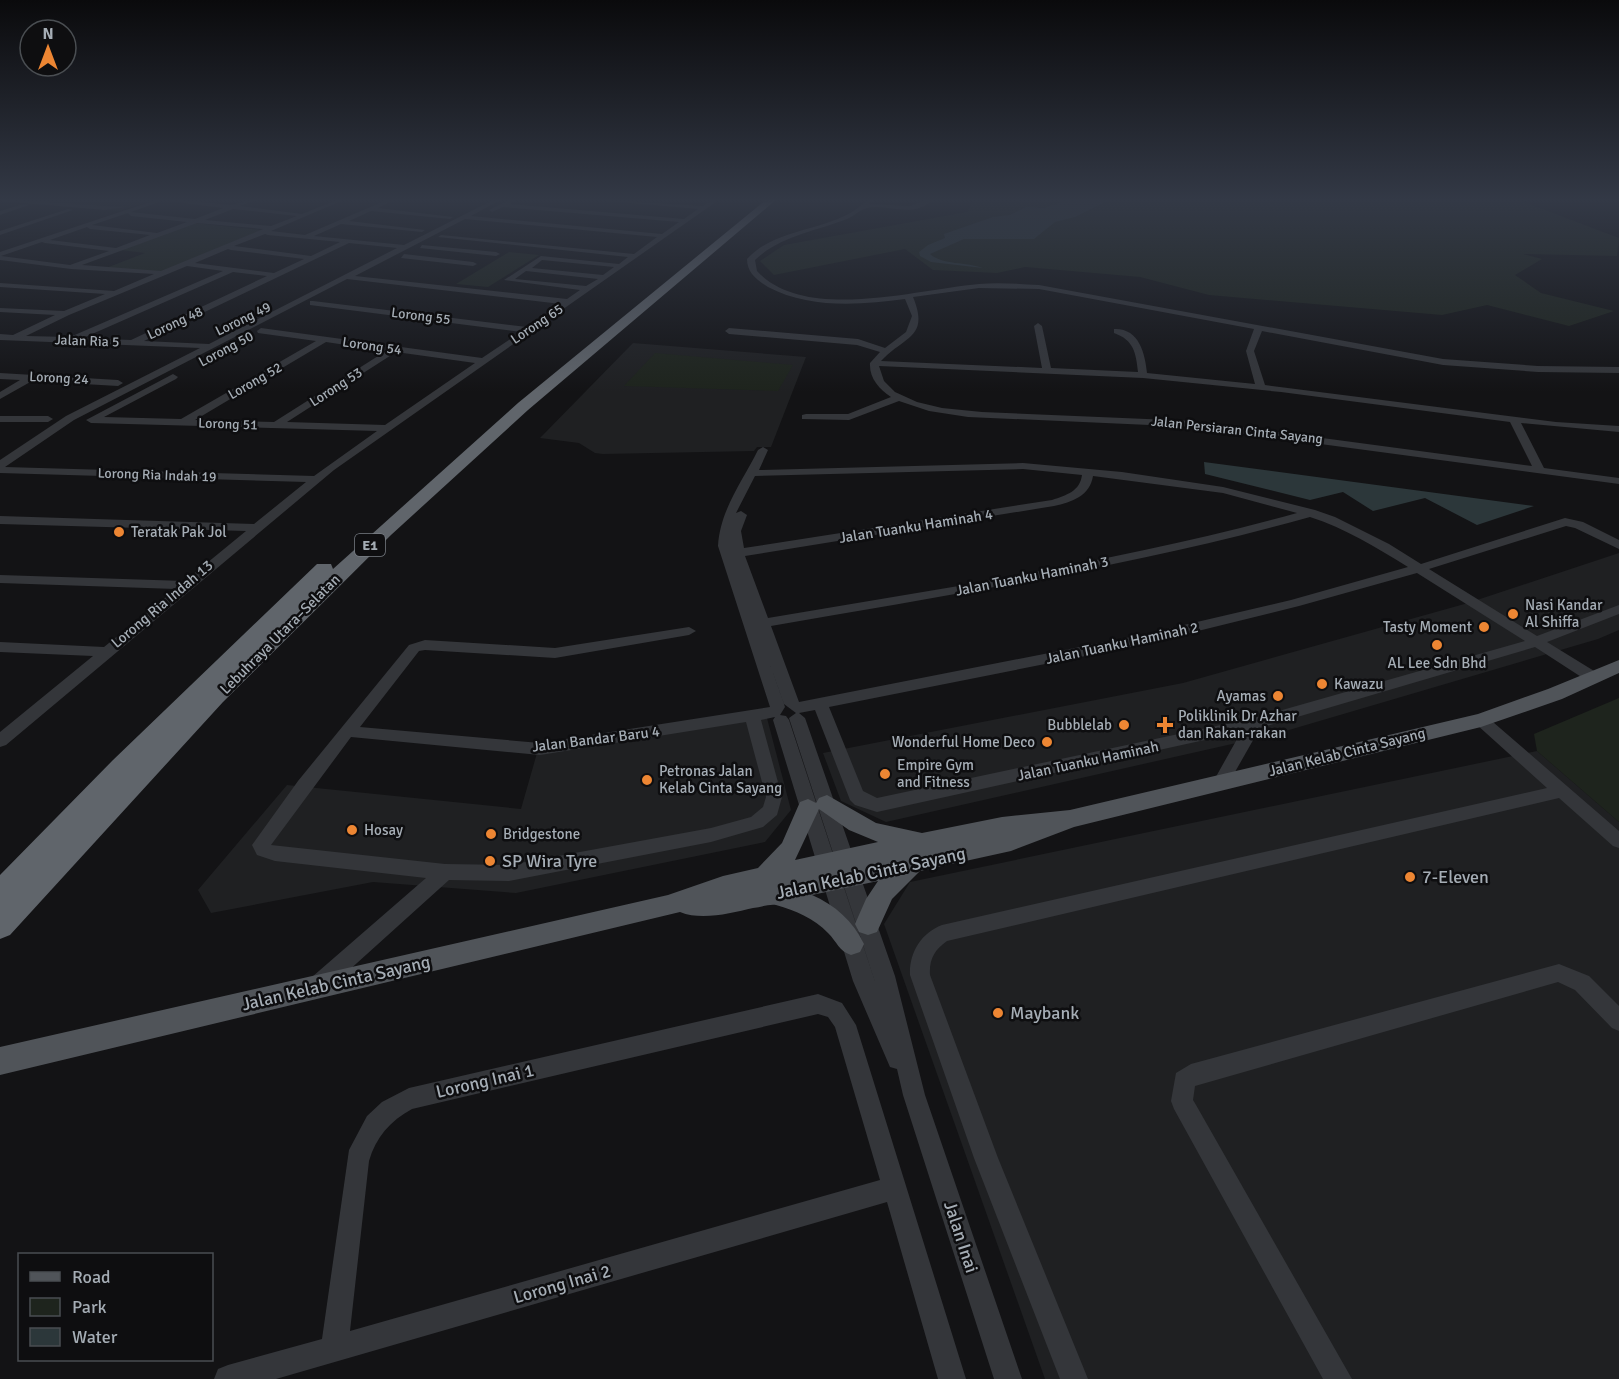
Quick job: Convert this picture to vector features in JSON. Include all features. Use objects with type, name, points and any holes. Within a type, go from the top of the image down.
[{"type":"highway","name":"Lebuhraya Utara–Selatan","points":[[0,894],[179,709],[356,538],[493,418],[683,263]]},
{"type":"highway","name":"Lebuhraya Utara–Selatan","points":[[0,926],[169,746],[375,541],[516,413],[695,263]]},
{"type":"main road","name":"Jalan Kelab Cinta Sayang","points":[[1,1060],[668,906],[726,904],[769,885],[934,850],[1011,842],[1070,819],[1480,720],[1528,705],[1619,666]]},
{"type":"main road","points":[[851,944],[837,924],[818,909],[769,885],[818,806],[872,832],[934,850]]},
{"type":"main road","points":[[868,924],[878,898],[892,882],[934,850]]},
{"type":"street","points":[[45,263],[164,273]]},
{"type":"street","points":[[71,267],[81,263]]},
{"type":"street","name":"Lorong 48","points":[[132,343],[300,263]]},
{"type":"street","name":"Lorong 49","points":[[191,345],[357,263]]},
{"type":"street","points":[[0,465],[70,418],[377,263]]},
{"type":"street","name":"Lorong 50","points":[[91,420],[361,278],[384,263]]},
{"type":"street","points":[[534,263],[508,280],[588,289]]},
{"type":"street","points":[[596,263],[621,266]]},
{"type":"street","name":"Lorong 65","points":[[385,428],[625,263]]},
{"type":"street","points":[[751,263],[750,266],[767,284],[796,297],[839,300],[982,286],[1039,287],[1458,364],[1530,369],[1619,370]]},
{"type":"street","points":[[14,338],[66,313],[185,264],[275,275]]},
{"type":"street","points":[[524,269],[605,278]]},
{"type":"street","points":[[70,340],[231,270]]},
{"type":"street","points":[[347,277],[569,302]]},
{"type":"street","points":[[0,285],[116,292]]},
{"type":"street","points":[[875,363],[886,351],[904,339],[915,324],[915,311],[908,295]]},
{"type":"street","name":"Lorong 55","points":[[313,303],[529,330]]},
{"type":"street","points":[[0,310],[66,313]]},
{"type":"street","points":[[1038,326],[1047,371]]},
{"type":"street","points":[[1258,329],[1250,351],[1261,387]]},
{"type":"street","name":"Lorong 54","points":[[261,331],[483,361]]},
{"type":"street","points":[[729,331],[858,342],[886,351]]},
{"type":"street","points":[[1117,331],[1131,337],[1139,346],[1143,375]]},
{"type":"street","name":"Jalan Ria 5","points":[[0,337],[210,346]]},
{"type":"street","name":"Lorong 52","points":[[184,422],[326,339]]},
{"type":"street","name":"Lorong 53","points":[[276,425],[395,349]]},
{"type":"street","points":[[875,363],[1143,375],[1261,387],[1514,420],[1619,429]]},
{"type":"street","name":"Jalan Persiaran Cinta Sayang","points":[[875,363],[877,378],[899,398],[947,411],[1138,419],[1264,432],[1619,481]]},
{"type":"street","name":"Lorong 24","points":[[0,376],[118,383]]},
{"type":"street","points":[[0,396],[31,377]]},
{"type":"street","points":[[806,417],[849,417],[899,398]]},
{"type":"street","name":"Lorong 51","points":[[70,418],[385,428]]},
{"type":"street","points":[[0,419],[48,419]]},
{"type":"street","points":[[1514,420],[1540,471]]},
{"type":"street","name":"Lorong Ria Indah 13","points":[[2,737],[254,528],[315,479],[385,428]]},
{"type":"street","points":[[764,450],[754,473],[743,484],[725,529],[839,870]]},
{"type":"street","points":[[754,473],[1003,466],[1088,471],[1223,490],[1311,513],[1349,528],[1420,568],[1594,678]]},
{"type":"street","name":"Lorong Ria Indah 19","points":[[0,470],[315,479]]},
{"type":"street","name":"Jalan Tuanku Haminah 4","points":[[732,555],[1054,503],[1083,490],[1087,484],[1088,471]]},
{"type":"street","name":"Jalan Tuanku Haminah 3","points":[[756,624],[1055,573],[1232,534],[1311,513]]},
{"type":"street","points":[[0,520],[254,528]]},
{"type":"street","name":"Jalan Tuanku Haminah 2","points":[[786,712],[1140,640],[1294,603],[1420,568],[1565,522],[1579,525],[1619,544]]},
{"type":"street","points":[[0,579],[185,585]]},
{"type":"street","name":"Jalan Tuanku Haminah","points":[[820,704],[856,795],[861,800],[877,805],[1254,724],[1536,642],[1619,609]]},
{"type":"street","points":[[689,631],[555,653],[425,645],[414,648],[346,731],[266,836],[261,845],[263,850],[275,854],[445,872],[509,873],[711,835],[758,822],[771,810],[774,796],[752,716]]},
{"type":"street","points":[[0,647],[104,652]]},
{"type":"street","name":"Jalan Bandar Baru 4","points":[[346,731],[540,749],[786,712]]},
{"type":"street","points":[[1480,720],[1619,841]]},
{"type":"street","points":[[1221,782],[1254,724]]},
{"type":"street","points":[[1074,1379],[986,1158],[920,975],[922,958],[933,939],[942,934],[1161,882],[1562,791]]},
{"type":"street","name":"Jalan Inai","points":[[839,870],[868,924],[885,976],[914,1095],[1008,1379]]},
{"type":"street","name":"Jalan Inai","points":[[839,870],[851,944],[863,981],[914,1095]]},
{"type":"street","points":[[315,988],[445,872]]},
{"type":"street","points":[[1338,1379],[1188,1113],[1182,1101],[1184,1081],[1191,1075],[1273,1050],[1559,973],[1582,983],[1619,1021]]},
{"type":"street","name":"Lorong Inai 1","points":[[334,1350],[357,1161],[362,1142],[374,1123],[390,1108],[409,1099],[792,1009],[818,1004],[830,1006],[840,1013],[845,1025],[895,1188]]},
{"type":"street","points":[[895,1188],[952,1379]]},
{"type":"street","name":"Lorong Inai 2","points":[[228,1379],[895,1188]]},
{"type":"shaded area","points":[[633,343],[806,357],[771,447],[757,447],[754,451],[603,454],[595,453],[579,443],[540,438]]},
{"type":"shaded area","points":[[1619,553],[1619,630],[1598,639],[1272,735],[886,822],[841,801],[823,753],[1183,683],[1468,603]]},
{"type":"shaded area","points":[[767,718],[791,810],[765,842],[516,893],[373,882],[211,913],[198,890],[287,785],[521,809],[537,753]]},
{"type":"shaded area","points":[[1537,751],[1619,822],[1619,1379],[1045,1379],[884,924],[910,882]]},
{"type":"green space","points":[[118,263],[182,263],[161,272],[106,268]]},
{"type":"green space","points":[[490,263],[526,263],[488,287],[456,284]]},
{"type":"green space","points":[[762,263],[833,263],[774,275]]},
{"type":"green space","points":[[924,263],[1535,263],[1515,275],[1541,293],[1614,311],[1569,326],[1487,305],[1442,315],[1209,295],[1140,277],[1025,267],[997,273],[933,270]]},
{"type":"green space","points":[[655,353],[793,365],[778,391],[624,386]]},
{"type":"green space","points":[[1619,698],[1619,822],[1537,751],[1534,734]]},
{"type":"water","points":[[943,263],[958,263],[983,268]]},
{"type":"water","points":[[1204,462],[1534,506],[1477,525],[1425,498],[1373,511],[1343,492],[1310,500],[1205,474]]},
{"type":"place","name":"Teratak Pak Jol","points":[[119,532]]},
{"type":"place","name":"Nasi Kandar Al Shiffa","points":[[1513,614]]},
{"type":"place","name":"Tasty Moment","points":[[1484,627]]},
{"type":"place","name":"AL Lee Sdn Bhd","points":[[1437,645]]},
{"type":"place","name":"Kawazu","points":[[1322,684]]},
{"type":"place","name":"Ayamas","points":[[1278,696]]},
{"type":"place","name":"Bubblelab","points":[[1124,725]]},
{"type":"place","name":"Poliklinik Dr Azhar dan Rakan-rakan","points":[[1165,725]]},
{"type":"place","name":"Wonderful Home Deco","points":[[1047,742]]},
{"type":"place","name":"Empire Gym and Fitness","points":[[885,774]]},
{"type":"place","name":"Petronas Jalan Kelab Cinta Sayang","points":[[647,780]]},
{"type":"place","name":"Hosay","points":[[352,830]]},
{"type":"place","name":"Bridgestone","points":[[491,834]]},
{"type":"place","name":"SP Wira Tyre","points":[[490,861]]},
{"type":"place","name":"7-Eleven","points":[[1410,877]]},
{"type":"place","name":"Maybank","points":[[998,1013]]}]
